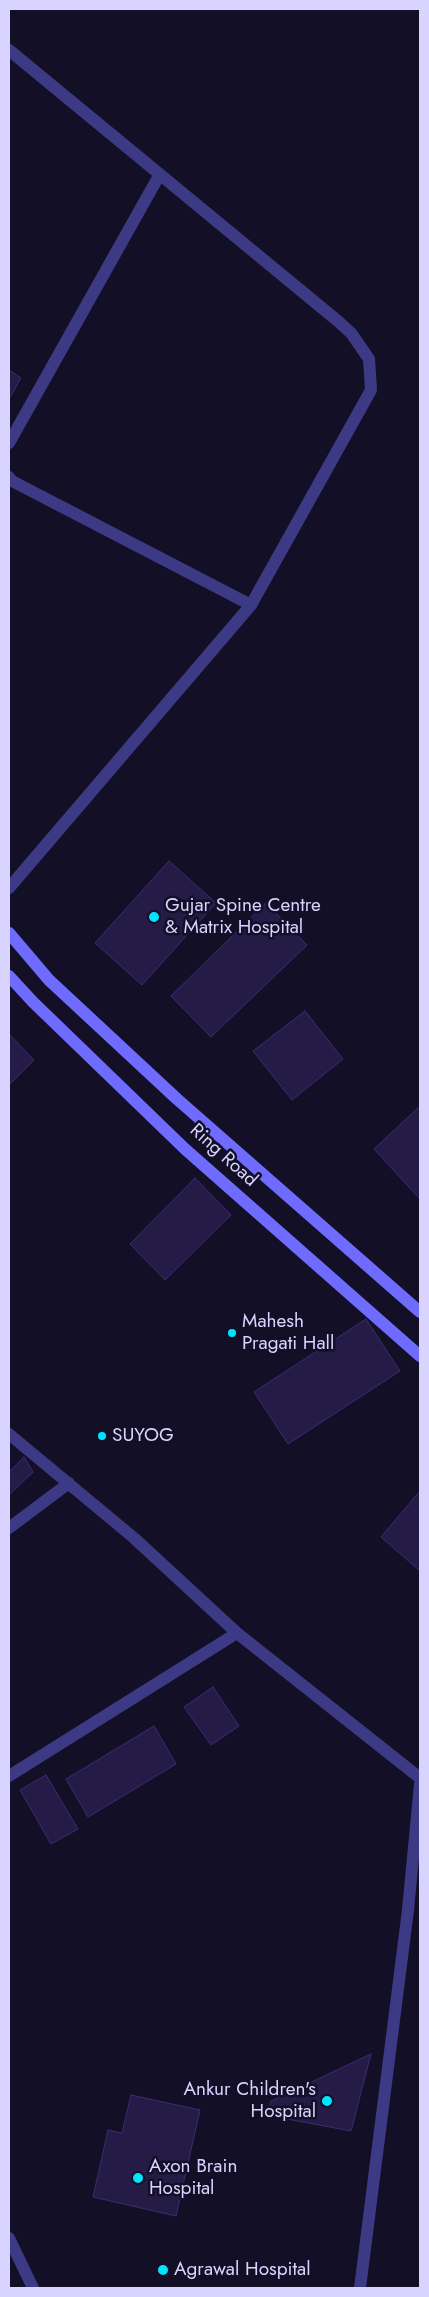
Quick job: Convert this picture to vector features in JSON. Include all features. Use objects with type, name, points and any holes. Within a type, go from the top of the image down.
[{"type":"main road","points":[[9,933],[49,980],[177,1099],[420,1312]]},
{"type":"main road","name":"Ring Road","points":[[9,976],[32,1002],[185,1149],[420,1356]]},
{"type":"street","points":[[9,50],[339,322],[350,333],[369,359],[371,390],[251,605],[9,888]]},
{"type":"street","points":[[9,443],[160,174]]},
{"type":"street","points":[[9,477],[12,481],[251,605]]},
{"type":"street","points":[[9,1434],[134,1538],[237,1633],[420,1778]]},
{"type":"street","points":[[9,1528],[69,1484]]},
{"type":"street","points":[[9,1776],[237,1633]]},
{"type":"street","points":[[360,2288],[408,1910],[420,1784]]},
{"type":"street","points":[[9,2238],[33,2288]]},
{"type":"building","points":[[9,370],[21,378],[9,399]]},
{"type":"building","points":[[169,861],[216,903],[142,985],[95,943]]},
{"type":"building","points":[[266,903],[307,945],[211,1037],[171,996]]},
{"type":"building","points":[[305,1011],[343,1059],[292,1100],[253,1051]]},
{"type":"building","points":[[9,1034],[34,1060],[9,1085]]},
{"type":"building","points":[[420,1106],[420,1199],[374,1149]]},
{"type":"building","points":[[195,1178],[231,1215],[165,1280],[130,1244]]},
{"type":"building","points":[[366,1319],[400,1371],[288,1444],[254,1392]]},
{"type":"building","points":[[24,1457],[33,1472],[9,1495],[9,1469],[10,1471]]},
{"type":"building","points":[[420,1491],[420,1571],[381,1537]]},
{"type":"building","points":[[213,1687],[239,1726],[211,1745],[184,1707]]},
{"type":"building","points":[[154,1726],[176,1764],[88,1817],[66,1779]]},
{"type":"building","points":[[46,1775],[78,1829],[51,1844],[20,1790]]},
{"type":"building","points":[[371,2054],[351,2131],[266,2115],[271,2101]]},
{"type":"building","points":[[131,2095],[200,2110],[176,2216],[93,2197],[108,2130],[122,2133]]},
{"type":"place","name":"Gujar Spine Centre & Matrix Hospital","points":[[154,917]]},
{"type":"place","name":"Mahesh Pragati Hall","points":[[232,1333]]},
{"type":"place","name":"SUYOG","points":[[102,1436]]},
{"type":"place","name":"Ankur Children's Hospital","points":[[327,2101]]},
{"type":"place","name":"Axon Brain Hospital","points":[[138,2178]]},
{"type":"place","name":"Agrawal Hospital","points":[[163,2270]]}]
